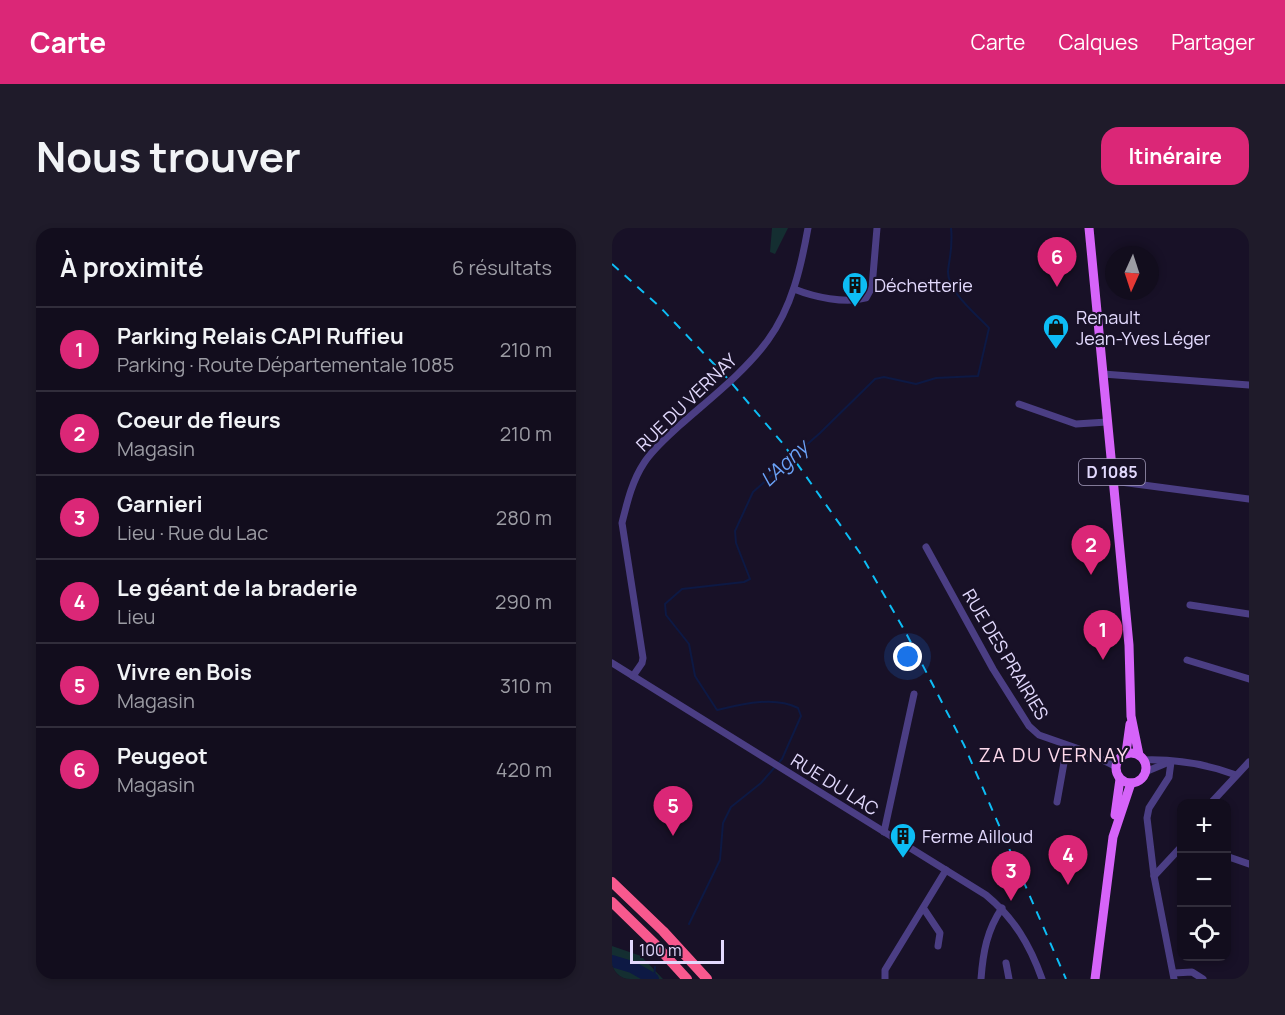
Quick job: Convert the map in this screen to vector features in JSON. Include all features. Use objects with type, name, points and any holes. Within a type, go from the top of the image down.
[{"type":"highway","points":[[612,882],[657,925],[707,979]]},
{"type":"highway","points":[[612,902],[687,979]]},
{"type":"main road","name":"D 1085","points":[[1089,228],[1129,645],[1131,716],[1126,753]]},
{"type":"main road","name":"D 1085","points":[[1131,716],[1141,757]]},
{"type":"main road","points":[[1095,979],[1120,779],[1115,766],[1117,760],[1126,753],[1141,757],[1145,772],[1137,782],[1131,783],[1120,779]]},
{"type":"main road","points":[[1113,837],[1131,783]]},
{"type":"street","name":"RUE DU VERNAY","points":[[633,676],[642,663],[642,654],[622,524],[634,481],[643,464],[657,447],[759,351],[782,317],[794,290],[808,228]]},
{"type":"street","points":[[794,290],[857,301],[866,298],[872,287],[877,228]]},
{"type":"street","points":[[1103,374],[1249,385]]},
{"type":"street","points":[[1019,404],[1076,423],[1107,422]]},
{"type":"street","points":[[1113,481],[1249,499]]},
{"type":"street","name":"RUE DES PRAIRIES","points":[[926,547],[993,669],[1024,720],[1038,735],[1082,750],[1115,766]]},
{"type":"street","points":[[1190,605],[1249,614]]},
{"type":"street","points":[[1187,660],[1249,679]]},
{"type":"street","name":"RUE DU LAC","points":[[612,663],[946,870],[1002,908],[1019,930],[1042,979]]},
{"type":"street","points":[[884,832],[914,694]]},
{"type":"street","points":[[1057,802],[1067,746]]},
{"type":"street","points":[[1141,757],[1211,766],[1236,775]]},
{"type":"street","points":[[1145,772],[1171,762]]},
{"type":"street","points":[[1171,762],[1168,777],[1149,808],[1147,818],[1154,876],[1174,976],[1192,972],[1203,979]]},
{"type":"street","points":[[1214,799],[1249,762]]},
{"type":"street","points":[[1154,876],[1177,851]]},
{"type":"street","points":[[1231,857],[1249,864]]},
{"type":"street","points":[[885,979],[885,970],[946,870]]},
{"type":"street","points":[[981,979],[988,934],[1002,908]]},
{"type":"street","points":[[924,909],[940,933],[938,946]]},
{"type":"street","points":[[1006,963],[1009,979]]},
{"type":"green space","points":[[772,228],[788,228],[775,254],[770,252]]},
{"type":"green space","points":[[612,946],[641,956],[663,979],[612,979]]},
{"type":"waterway","name":"L'Agny","points":[[689,924],[720,860],[723,823],[731,807],[761,783],[782,759],[801,716],[798,708],[779,702],[758,702],[717,710],[695,676],[689,644],[666,615],[665,604],[682,589],[744,582],[750,579],[736,543],[735,531],[753,492],[820,433],[875,379],[884,377],[916,384],[936,378],[978,376],[989,328],[963,302],[949,279],[951,228]]},
{"type":"waterway","points":[[612,961],[632,967],[653,979]]},
{"type":"waterway","name":"L'Agny","points":[[654,979],[655,967]]},
{"type":"railway","points":[[612,264],[660,307],[729,380],[784,445],[860,553],[906,633],[964,745],[1066,979]]},
{"type":"place","name":"Peugeot","points":[[1057,287]]},
{"type":"place","name":"Déchetterie","points":[[855,308]]},
{"type":"place","name":"Renault Jean-Yves Léger","points":[[1056,350]]},
{"type":"place","name":"Coeur de fleurs","points":[[1091,575]]},
{"type":"place","name":"Parking Relais CAPI Ruffieu","points":[[1103,660]]},
{"type":"place","name":"Vivre en Bois","points":[[673,836]]},
{"type":"place","name":"Ferme Ailloud","points":[[903,859]]},
{"type":"place","name":"Le géant de la braderie","points":[[1068,885]]},
{"type":"place","name":"Garnieri","points":[[1011,901]]},
{"type":"district","name":"ZA DU VERNAY","points":[[1054,754]]}]
